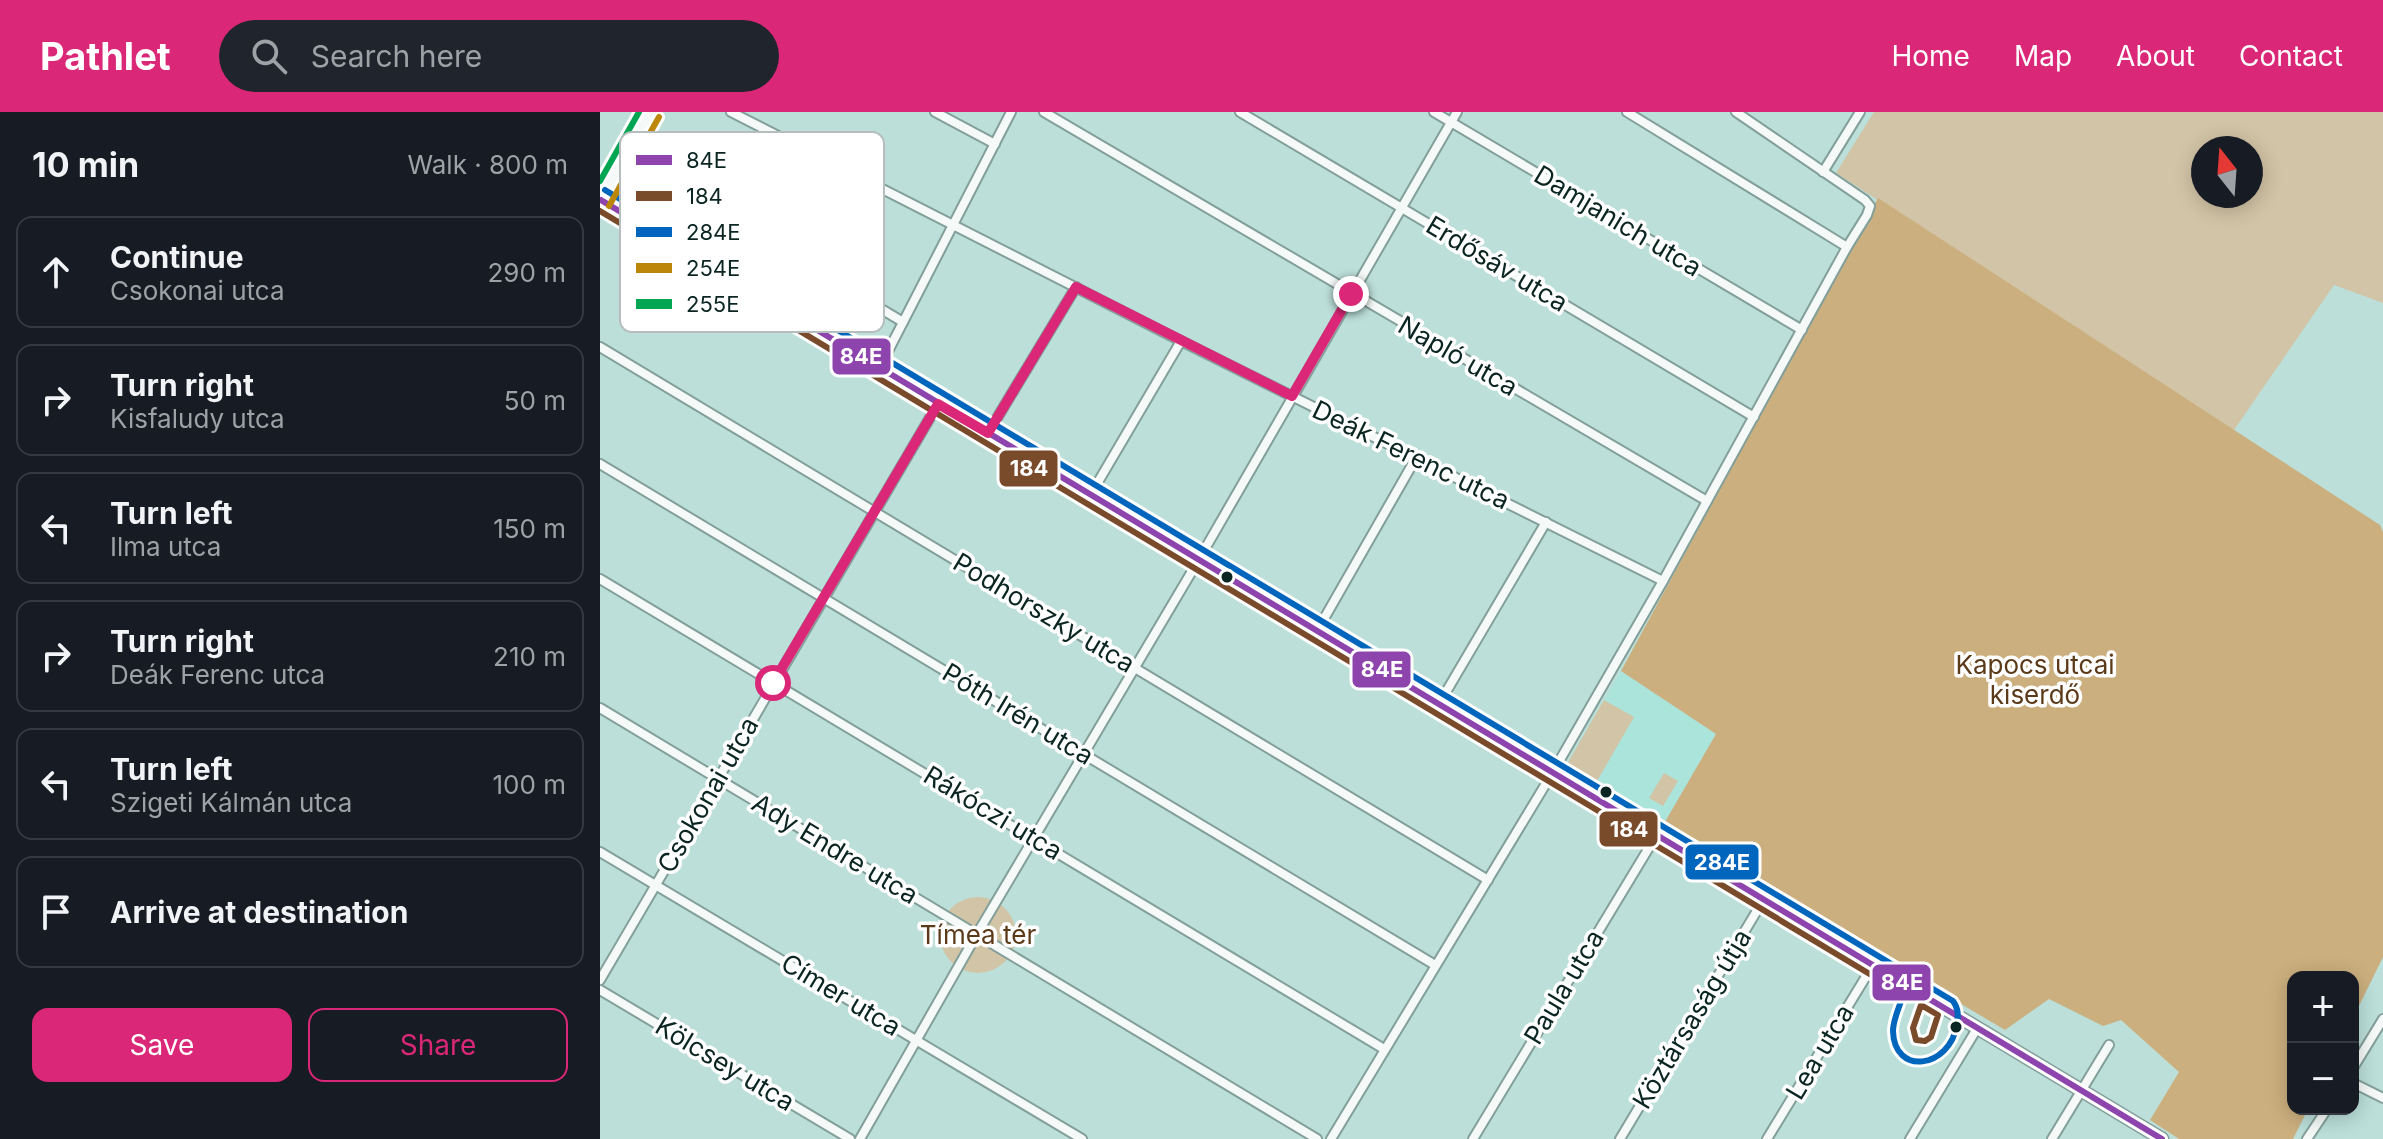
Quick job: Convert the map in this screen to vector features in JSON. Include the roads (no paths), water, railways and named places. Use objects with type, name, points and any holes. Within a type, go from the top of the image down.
[{"type":"street","points":[[639,132],[650,112]]},
{"type":"street","name":"Deák Ferenc utca","points":[[731,112],[770,132]]},
{"type":"street","points":[[935,112],[995,144]]},
{"type":"street","points":[[880,367],[1011,112]]},
{"type":"street","name":"Napló utca","points":[[1044,112],[1707,501]]},
{"type":"street","name":"Erdősáv utca","points":[[1240,112],[1754,417]]},
{"type":"street","name":"Damjanich utca","points":[[1434,112],[1802,330]]},
{"type":"street","points":[[860,1139],[1457,112]]},
{"type":"street","points":[[1627,112],[1847,247]]},
{"type":"street","points":[[1331,1139],[1553,772],[1867,215],[1870,206],[1736,112]]},
{"type":"street","points":[[1823,172],[1860,112]]},
{"type":"street","points":[[620,165],[600,200],[620,212]]},
{"type":"street","name":"Deák Ferenc utca","points":[[884,191],[1663,581]]},
{"type":"street","points":[[988,433],[1076,287]]},
{"type":"street","points":[[884,311],[903,322]]},
{"type":"street","points":[[821,332],[2162,1139]]},
{"type":"street","points":[[1091,494],[1181,341]]},
{"type":"street","name":"Podhorszky utca","points":[[600,347],[1488,880]]},
{"type":"street","name":"Csokonai utca","points":[[600,980],[938,404]]},
{"type":"street","points":[[1317,631],[1416,458]]},
{"type":"street","name":"Póth Irén utca","points":[[600,464],[1435,965]]},
{"type":"street","points":[[1439,704],[1546,522]]},
{"type":"street","name":"Rákóczi utca","points":[[600,579],[1384,1049]]},
{"type":"street","name":"Ady Endre utca","points":[[600,708],[1317,1139]]},
{"type":"street","name":"Paula utca","points":[[1473,1139],[1656,836]]},
{"type":"street","name":"Címer utca","points":[[600,852],[1082,1139]]},
{"type":"street","name":"Köztársaság útja","points":[[1620,1139],[1764,899]]},
{"type":"street","name":"Lea utca","points":[[1767,1139],[1873,965]]},
{"type":"street","name":"Kölcsey utca","points":[[600,990],[850,1139]]},
{"type":"street","points":[[2359,1058],[2383,1019]]},
{"type":"street","points":[[1910,1139],[1978,1027]]},
{"type":"street","points":[[2052,1139],[2109,1045]]},
{"type":"street","points":[[2359,1086],[2383,1098]]},
{"type":"street","points":[[2307,1139],[2323,1115]]},
{"type":"park label","name":"Kapocs utcai kiserdő","points":[[2035,680]]},
{"type":"park label","name":"Tímea tér","points":[[978,935]]}]
